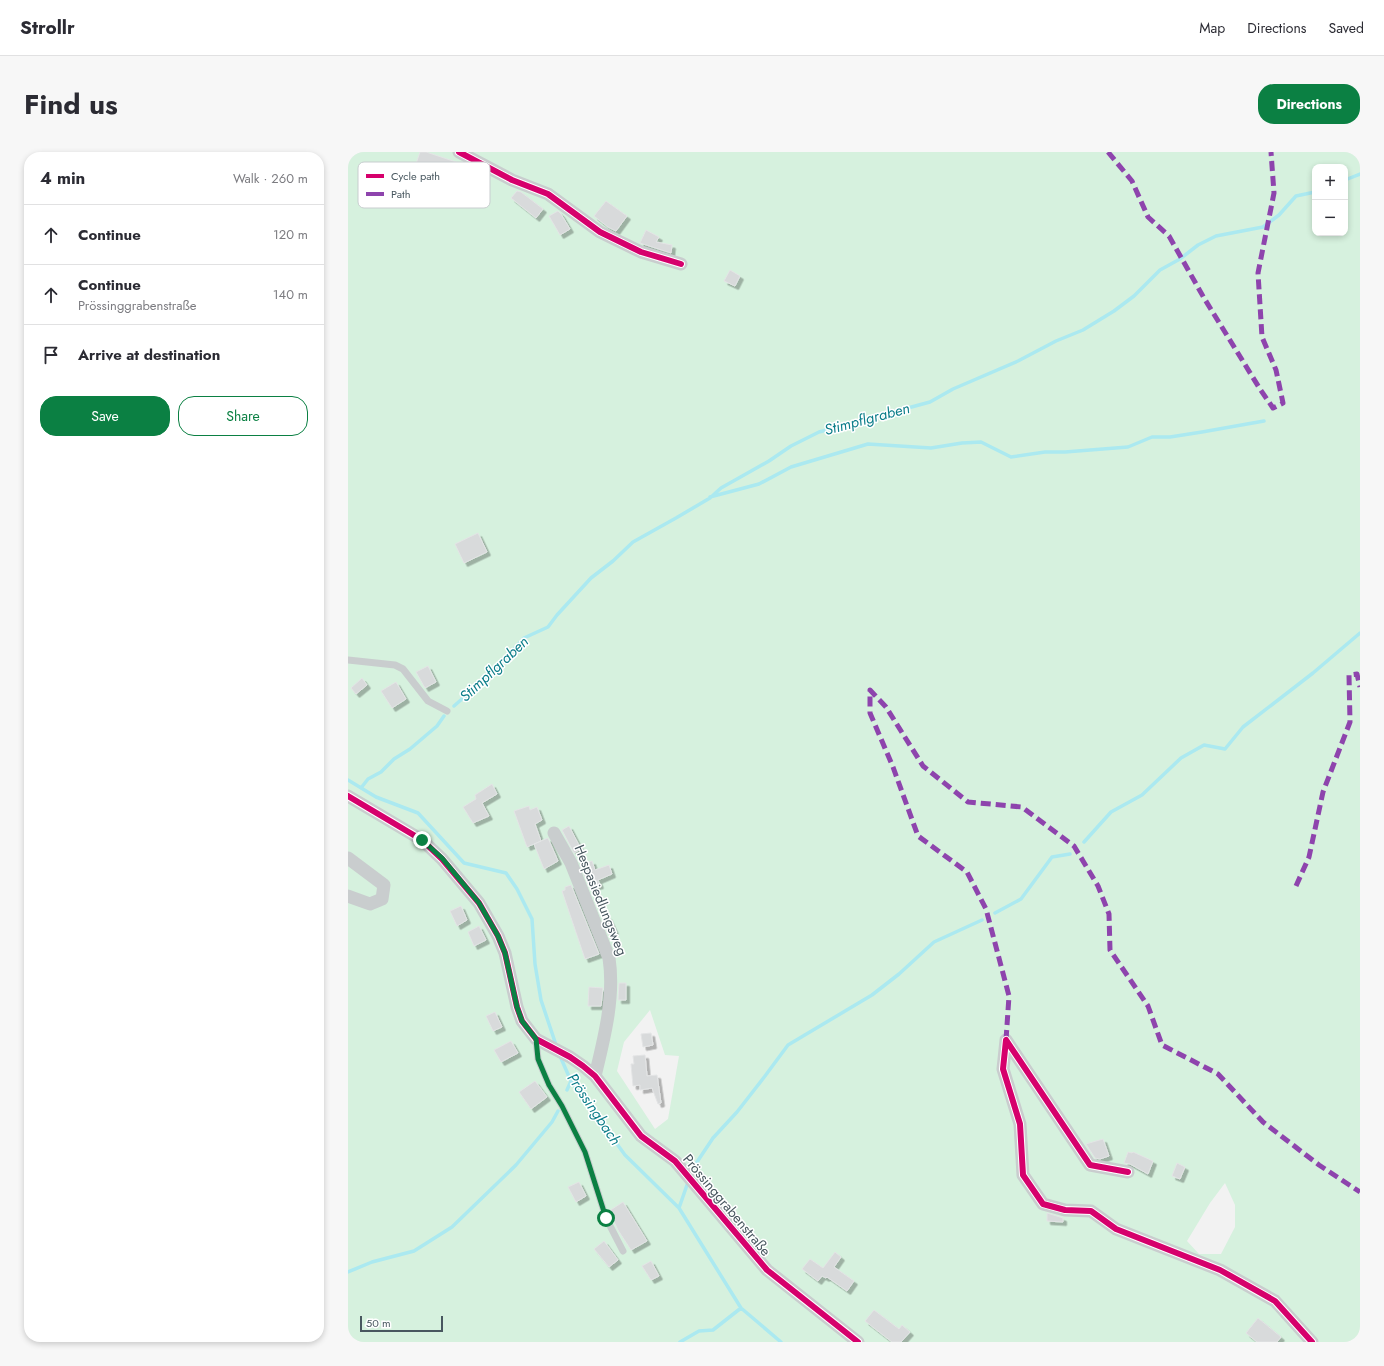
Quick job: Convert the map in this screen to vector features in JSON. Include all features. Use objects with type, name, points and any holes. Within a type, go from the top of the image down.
[{"type":"street","points":[[458,152],[477,162]]},
{"type":"street","points":[[490,169],[512,180],[548,194],[600,232],[640,252],[681,264]]},
{"type":"street","name":"Prössinggrabenstraße","points":[[348,796],[422,840],[442,858],[479,903],[498,936],[505,953],[517,1007],[522,1021],[536,1039],[583,1066],[595,1076],[641,1136],[675,1161],[767,1270],[858,1342]]},
{"type":"street","name":"Hespasiedlungsweg","points":[[554,833],[571,863],[609,958],[611,971],[607,1029],[595,1076]]},
{"type":"street","points":[[348,858],[384,885],[382,899],[370,904],[348,896]]},
{"type":"street","points":[[1128,1172],[1090,1165],[1006,1040],[1003,1069],[1020,1124],[1023,1175],[1043,1204],[1065,1210],[1091,1211],[1116,1230],[1220,1270],[1275,1301],[1312,1342]]},
{"type":"lane","points":[[348,660],[395,665],[403,669],[428,701],[447,711]]},
{"type":"lane","points":[[536,1039],[538,1059],[549,1085],[562,1106],[585,1152],[606,1218],[623,1251]]},
{"type":"green space","points":[[348,152],[1360,152],[1360,1342],[348,1342]],"holes":[[[650,1010],[665,1055],[679,1056],[668,1119],[655,1129],[617,1071],[624,1042]],[[1225,1183],[1235,1205],[1235,1227],[1221,1254],[1199,1254],[1187,1241],[1210,1203]]]},
{"type":"building","points":[[420,152],[426,152],[456,162],[417,162]]},
{"type":"building","points":[[517,191],[521,192],[543,209],[536,218],[511,198]]},
{"type":"building","points":[[606,201],[627,216],[616,231],[608,227],[594,216]]},
{"type":"building","points":[[558,211],[570,229],[560,235],[549,216]]},
{"type":"building","points":[[646,230],[659,237],[656,242],[672,245],[671,253],[640,243]]},
{"type":"building","points":[[730,270],[740,276],[735,286],[724,281]]},
{"type":"building","points":[[478,533],[487,552],[464,563],[455,544]]},
{"type":"building","points":[[428,666],[436,682],[425,688],[416,672]]},
{"type":"building","points":[[362,678],[367,685],[356,694],[351,688]]},
{"type":"building","points":[[396,682],[406,699],[392,708],[381,691]]},
{"type":"building","points":[[492,784],[497,794],[482,803],[489,816],[473,823],[463,807],[476,799],[475,795]]},
{"type":"building","points":[[529,806],[530,810],[537,807],[542,820],[535,824],[541,841],[527,847],[514,811]]},
{"type":"building","points":[[569,826],[581,849],[574,853],[562,830]]},
{"type":"building","points":[[548,838],[558,861],[544,869],[534,844]]},
{"type":"building","points":[[592,861],[595,870],[609,865],[612,874],[598,880],[600,885],[590,888],[580,865]]},
{"type":"building","points":[[571,885],[599,954],[585,959],[562,891],[565,890],[565,887]]},
{"type":"building","points":[[461,906],[467,920],[457,926],[450,911]]},
{"type":"building","points":[[608,916],[615,931],[608,934],[602,919]]},
{"type":"building","points":[[479,926],[486,940],[474,946],[468,932]]},
{"type":"building","points":[[619,983],[626,983],[626,1000],[618,1000]]},
{"type":"building","points":[[589,987],[603,988],[601,1006],[588,1006]]},
{"type":"building","points":[[495,1012],[502,1027],[493,1031],[486,1016]]},
{"type":"building","points":[[651,1033],[653,1045],[643,1047],[641,1034]]},
{"type":"building","points":[[511,1041],[518,1053],[501,1062],[494,1050]]},
{"type":"building","points":[[645,1055],[647,1076],[657,1075],[661,1103],[658,1104],[652,1088],[640,1090],[640,1085],[633,1086],[631,1064],[634,1064],[633,1056]]},
{"type":"building","points":[[535,1081],[547,1097],[531,1109],[519,1092]]},
{"type":"building","points":[[1103,1139],[1109,1156],[1100,1159],[1095,1158],[1086,1144]]},
{"type":"building","points":[[1128,1152],[1133,1152],[1153,1161],[1148,1174],[1130,1164],[1124,1163]]},
{"type":"building","points":[[1177,1163],[1185,1167],[1180,1179],[1172,1176]]},
{"type":"building","points":[[579,1182],[586,1196],[576,1202],[568,1187]]},
{"type":"building","points":[[623,1202],[647,1241],[631,1250],[618,1230],[609,1211]]},
{"type":"building","points":[[1047,1213],[1063,1218],[1063,1222],[1047,1221]]},
{"type":"building","points":[[604,1241],[618,1260],[609,1267],[594,1249]]},
{"type":"building","points":[[835,1252],[841,1257],[834,1267],[854,1281],[847,1291],[827,1277],[822,1276],[818,1281],[802,1269],[810,1259],[823,1268]]},
{"type":"building","points":[[651,1261],[659,1276],[651,1280],[642,1266]]},
{"type":"building","points":[[874,1310],[899,1329],[902,1325],[910,1332],[901,1342],[892,1342],[865,1321]]},
{"type":"building","points":[[1258,1318],[1281,1337],[1277,1342],[1257,1342],[1246,1333]]},
{"type":"waterway","name":"Stimpflgraben","points":[[1348,179],[1360,174]]},
{"type":"waterway","name":"Stimpflgraben","points":[[454,706],[496,669],[524,638],[548,627],[591,578],[613,561],[633,542],[710,498],[721,488],[769,461],[791,446],[819,432],[930,402],[953,389],[1018,361],[1056,341],[1083,330],[1114,311],[1134,296],[1160,270],[1180,259],[1198,245],[1216,236],[1263,227],[1279,215],[1296,196],[1312,193]]},
{"type":"waterway","points":[[710,497],[759,484],[791,467],[868,444],[931,448],[962,443],[981,442],[1011,457],[1045,452],[1065,452],[1128,447],[1152,437],[1170,437],[1264,421]]},
{"type":"waterway","points":[[1084,842],[1111,812],[1142,795],[1181,758],[1204,745],[1225,749],[1243,727],[1313,673],[1360,633]]},
{"type":"waterway","name":"Stimpflgraben","points":[[361,788],[368,779],[381,772],[394,759],[410,749],[437,726],[444,716]]},
{"type":"waterway","name":"Prössingbach","points":[[348,780],[376,797],[418,813],[464,863],[506,873],[517,889],[532,919],[535,964],[541,1000],[556,1045]]},
{"type":"waterway","points":[[995,913],[1021,899],[1052,857],[1070,854]]},
{"type":"waterway","points":[[693,1168],[713,1138],[737,1112],[788,1045],[872,995],[899,974],[934,942],[982,920]]},
{"type":"waterway","name":"Prössingbach","points":[[560,1056],[571,1081],[625,1155],[679,1208],[741,1308],[781,1342]]},
{"type":"waterway","points":[[567,1090],[571,1081]]},
{"type":"waterway","points":[[348,1272],[372,1262],[414,1251],[452,1227],[516,1165],[552,1122],[558,1111]]},
{"type":"waterway","points":[[679,1208],[687,1185]]},
{"type":"waterway","points":[[680,1342],[699,1331],[713,1330],[741,1308]]},
{"type":"marked path","points":[[1108,152],[1132,181],[1148,217],[1169,236],[1204,298],[1273,408],[1283,403],[1276,370],[1262,337],[1258,273],[1274,193],[1271,152]]},
{"type":"marked path","points":[[1296,886],[1309,857],[1323,792],[1350,722],[1349,675],[1357,674],[1360,687]]},
{"type":"marked path","points":[[1006,1040],[1009,996],[986,909],[967,872],[918,836],[893,767],[870,713],[870,690],[886,707],[923,766],[968,802],[1022,807],[1074,846],[1098,886],[1109,914],[1110,950],[1148,1006],[1162,1045],[1218,1074],[1263,1122],[1319,1165],[1360,1192]]},
{"type":"cycle path","points":[[459,152],[478,162]]},
{"type":"cycle path","points":[[490,168],[512,180],[548,194],[600,232],[641,252],[681,264]]},
{"type":"cycle path","points":[[348,796],[422,840],[442,859],[479,903],[498,936],[505,953],[517,1007],[522,1021],[536,1039],[570,1057],[595,1076],[641,1136],[675,1161],[767,1270],[858,1342]]},
{"type":"cycle path","points":[[1128,1172],[1090,1165],[1006,1040],[1003,1069],[1020,1124],[1023,1175],[1043,1204],[1065,1210],[1091,1211],[1116,1229],[1220,1270],[1275,1301],[1312,1342]]},
{"type":"route","points":[[422,840],[442,858],[479,903],[498,936],[505,953],[517,1007],[522,1021],[536,1039],[538,1059],[549,1085],[562,1106],[585,1152],[606,1218]]}]
